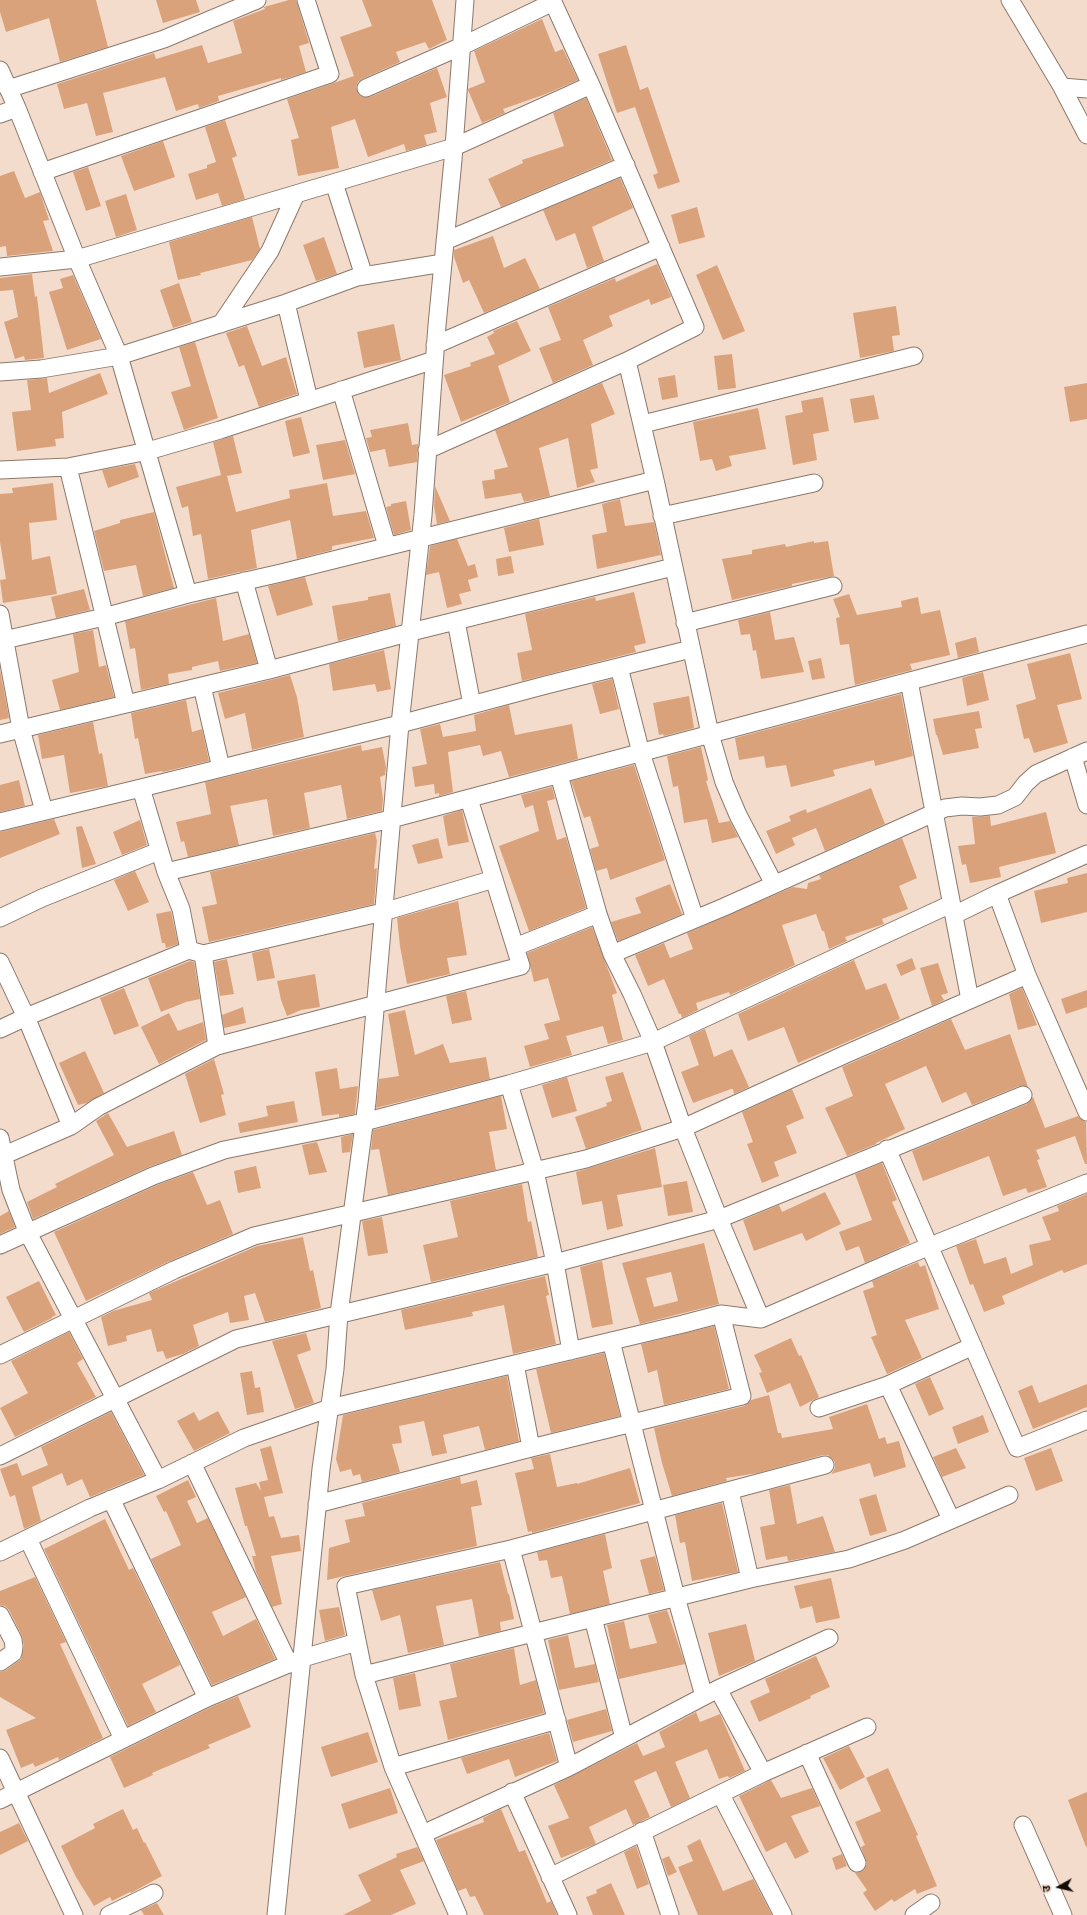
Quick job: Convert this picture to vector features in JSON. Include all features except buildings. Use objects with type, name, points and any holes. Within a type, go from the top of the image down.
[{"type":"street","points":[[8,89],[164,39],[258,0]]},
{"type":"street","points":[[42,172],[330,74],[306,0]]},
{"type":"street","points":[[276,1915],[296,1661],[335,1369],[339,1314],[364,1122],[400,724],[420,538],[434,352],[454,147],[465,0]]},
{"type":"street","points":[[1010,0],[1062,87],[1087,135]]},
{"type":"street","points":[[366,88],[462,46],[553,1],[626,165],[695,327],[627,361],[427,450]]},
{"type":"street","points":[[0,70],[17,108],[77,259],[119,356],[148,451],[188,594]]},
{"type":"street","points":[[0,267],[77,259],[454,147],[590,85]]},
{"type":"street","points":[[1062,87],[1087,88]]},
{"type":"street","points":[[0,114],[17,108]]},
{"type":"street","points":[[445,241],[626,165]]},
{"type":"street","points":[[334,183],[364,276]]},
{"type":"street","points":[[221,324],[270,251],[296,194]]},
{"type":"street","points":[[0,470],[68,467],[148,451],[341,390],[434,352],[661,246]]},
{"type":"street","points":[[0,372],[41,369],[119,356],[286,303],[364,276],[443,263]]},
{"type":"street","points":[[286,303],[309,400]]},
{"type":"street","points":[[642,424],[914,356]]},
{"type":"street","points":[[627,361],[655,480],[710,734],[724,782],[738,815],[774,884]]},
{"type":"street","points":[[341,390],[387,546]]},
{"type":"street","points":[[68,467],[126,704]]},
{"type":"street","points":[[2,641],[655,480]]},
{"type":"street","points":[[662,516],[814,483]]},
{"type":"street","points":[[0,734],[268,670],[411,632],[673,567]]},
{"type":"street","points":[[244,582],[268,670]]},
{"type":"street","points":[[685,623],[833,586]]},
{"type":"street","points":[[0,614],[2,641],[22,729],[44,811]]},
{"type":"street","points":[[456,621],[472,705]]},
{"type":"street","points":[[166,872],[469,799],[1087,634]]},
{"type":"street","points":[[0,822],[400,724],[691,649]]},
{"type":"street","points":[[619,667],[641,753],[695,920]]},
{"type":"street","points":[[909,681],[970,1000]]},
{"type":"street","points":[[202,686],[221,768]]},
{"type":"street","points":[[612,954],[695,920],[945,808],[998,805],[1015,797],[1026,783],[1036,774],[1080,754],[1087,805]]},
{"type":"street","points":[[559,775],[598,914],[612,954],[632,994],[653,1042],[683,1128],[761,1319]]},
{"type":"street","points":[[141,788],[166,872],[196,952],[217,1046]]},
{"type":"street","points":[[2,1157],[71,1126],[98,1107],[217,1046],[375,1006],[521,966],[469,799]]},
{"type":"street","points":[[0,918],[42,898],[159,851]]},
{"type":"street","points":[[0,1245],[153,1176],[224,1150],[364,1122],[509,1084],[653,1042],[952,910],[997,894],[1087,854]]},
{"type":"street","points":[[0,1029],[26,1017],[196,952],[383,912],[494,879]]},
{"type":"street","points":[[997,894],[1027,975],[1087,1112]]},
{"type":"street","points":[[515,947],[598,914]]},
{"type":"street","points":[[0,962],[26,1017],[71,1126]]},
{"type":"street","points":[[0,1355],[174,1270],[254,1236],[586,1159],[683,1128],[1027,975]]},
{"type":"street","points":[[509,1084],[535,1171],[555,1263],[571,1351]]},
{"type":"street","points":[[0,1456],[236,1339],[555,1263],[719,1219],[887,1149],[1023,1095]]},
{"type":"street","points":[[0,1138],[2,1157],[11,1190],[27,1232],[158,1480]]},
{"type":"street","points":[[887,1149],[1017,1448],[1087,1420]]},
{"type":"street","points":[[0,1552],[111,1499],[158,1480],[244,1438],[330,1408],[721,1314],[761,1319],[930,1246],[1087,1183]]},
{"type":"street","points":[[317,1504],[532,1448],[742,1396],[721,1314]]},
{"type":"street","points":[[611,1341],[676,1597],[711,1692],[763,1772]]},
{"type":"street","points":[[819,1408],[888,1385],[973,1346]]},
{"type":"street","points":[[515,1364],[532,1448]]},
{"type":"street","points":[[888,1385],[951,1519]]},
{"type":"street","points":[[192,1463],[296,1661]]},
{"type":"street","points":[[458,1915],[393,1767],[364,1675],[346,1586],[511,1549],[654,1512],[825,1465]]},
{"type":"street","points":[[730,1491],[750,1579]]},
{"type":"street","points":[[364,1675],[534,1634],[750,1579],[849,1559],[905,1540],[1009,1495]]},
{"type":"street","points":[[111,1499],[207,1698]]},
{"type":"street","points":[[28,1538],[123,1739]]},
{"type":"street","points":[[511,1549],[569,1767]]},
{"type":"street","points":[[0,1615],[13,1640],[14,1647],[12,1653],[0,1662]]},
{"type":"street","points":[[593,1618],[624,1738]]},
{"type":"street","points":[[422,1834],[569,1767],[711,1692],[829,1638]]},
{"type":"street","points":[[0,1800],[207,1698],[296,1661],[357,1642]]},
{"type":"street","points":[[393,1767],[557,1720]]},
{"type":"street","points":[[550,1877],[763,1772],[867,1727]]},
{"type":"street","points":[[807,1753],[857,1863]]},
{"type":"street","points":[[0,1758],[74,1915]]},
{"type":"street","points":[[512,1792],[568,1915]]},
{"type":"street","points":[[721,1794],[783,1915]]},
{"type":"street","points":[[1023,1825],[1063,1915]]},
{"type":"street","points":[[642,1831],[670,1915]]},
{"type":"street","points":[[109,1915],[154,1893]]},
{"type":"street","points":[[914,1915],[931,1903]]}]
